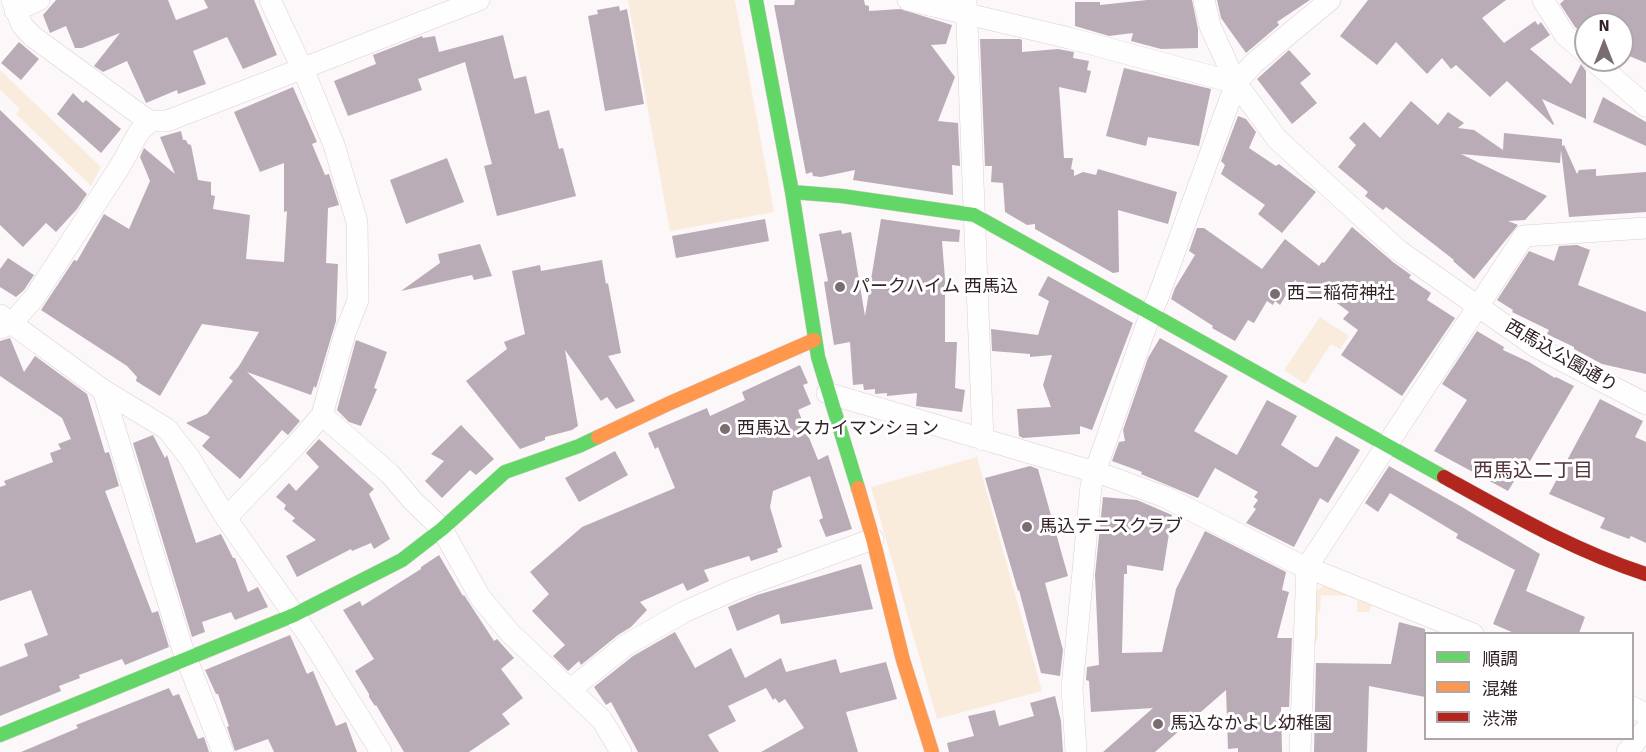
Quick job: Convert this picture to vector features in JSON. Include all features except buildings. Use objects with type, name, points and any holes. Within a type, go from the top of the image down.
[{"type":"street","points":[[39,0],[13,5],[22,25],[32,36],[150,121],[166,121],[479,0]]},
{"type":"street","points":[[226,518],[322,415],[345,333],[358,300],[357,222],[334,145],[308,81],[270,0]]},
{"type":"street","points":[[756,0],[792,192],[814,340],[827,393],[873,539],[903,660],[932,752]]},
{"type":"street","points":[[908,0],[966,7],[1069,38],[1236,83]]},
{"type":"street","name":"西馬込公園通り","points":[[1204,0],[1210,26],[1236,83],[1277,139],[1398,250],[1536,347],[1646,404]]},
{"type":"street","points":[[1077,752],[1072,688],[1091,486],[1095,472],[1151,312],[1236,83],[1254,63],[1330,0]]},
{"type":"street","points":[[1544,0],[1565,35],[1574,43]]},
{"type":"street","points":[[966,7],[983,440]]},
{"type":"street","points":[[1607,72],[1646,106]]},
{"type":"street","points":[[150,121],[140,132],[34,298],[4,322],[103,390],[166,429],[189,457],[226,518],[294,615],[381,752]]},
{"type":"street","points":[[792,192],[842,196],[974,215],[1536,528],[1624,567],[1646,574]]},
{"type":"street","points":[[1300,752],[1307,567],[1385,445],[1524,237],[1646,228]]},
{"type":"street","points":[[0,735],[294,615],[402,560],[442,529],[505,472],[579,446],[814,340]]},
{"type":"street","points":[[103,390],[187,660],[224,752]]},
{"type":"street","points":[[827,393],[1095,472],[1165,496],[1307,567],[1470,632]]},
{"type":"street","points":[[322,415],[390,474],[413,501],[442,529],[480,597],[510,633],[602,720],[621,752]]},
{"type":"street","points":[[571,689],[626,645],[684,612],[736,589],[873,539]]},
{"type":"street","points":[[1627,752],[1646,729]]},
{"type":"shaded area","points":[[628,0],[735,0],[774,212],[670,231]]},
{"type":"shaded area","points":[[0,70],[101,167],[91,186],[16,114],[20,109],[0,90]]},
{"type":"shaded area","points":[[1320,317],[1349,336],[1340,349],[1331,344],[1305,384],[1284,370]]},
{"type":"shaded area","points":[[977,457],[1042,691],[937,719],[871,487]]},
{"type":"shaded area","points":[[1324,585],[1372,604],[1369,612],[1357,612],[1357,599],[1351,596],[1321,595],[1318,612],[1318,638],[1315,644],[1316,591]]},
{"type":"traffic: fast","points":[[756,0],[792,192],[818,357],[858,488]]},
{"type":"traffic: fast","points":[[792,192],[842,196],[974,215],[1444,477]]},
{"type":"traffic: fast","points":[[0,735],[294,615],[402,560],[442,529],[505,472],[598,437]]},
{"type":"traffic: slow","points":[[598,437],[814,340]]},
{"type":"traffic: slow","points":[[858,488],[903,660],[932,752]]},
{"type":"traffic: jam","points":[[1444,477],[1568,543],[1646,574]]},
{"type":"place","name":"パークハイム 西馬込","points":[[840,287]]},
{"type":"place","name":"西二稲荷神社","points":[[1275,294]]},
{"type":"place","name":"西馬込 スカイマンション","points":[[725,429]]},
{"type":"place","name":"馬込テニスクラブ","points":[[1027,527]]},
{"type":"place","name":"馬込なかよし幼稚園","points":[[1158,724]]},
{"type":"district","name":"西馬込二丁目","points":[[1533,472]]}]
